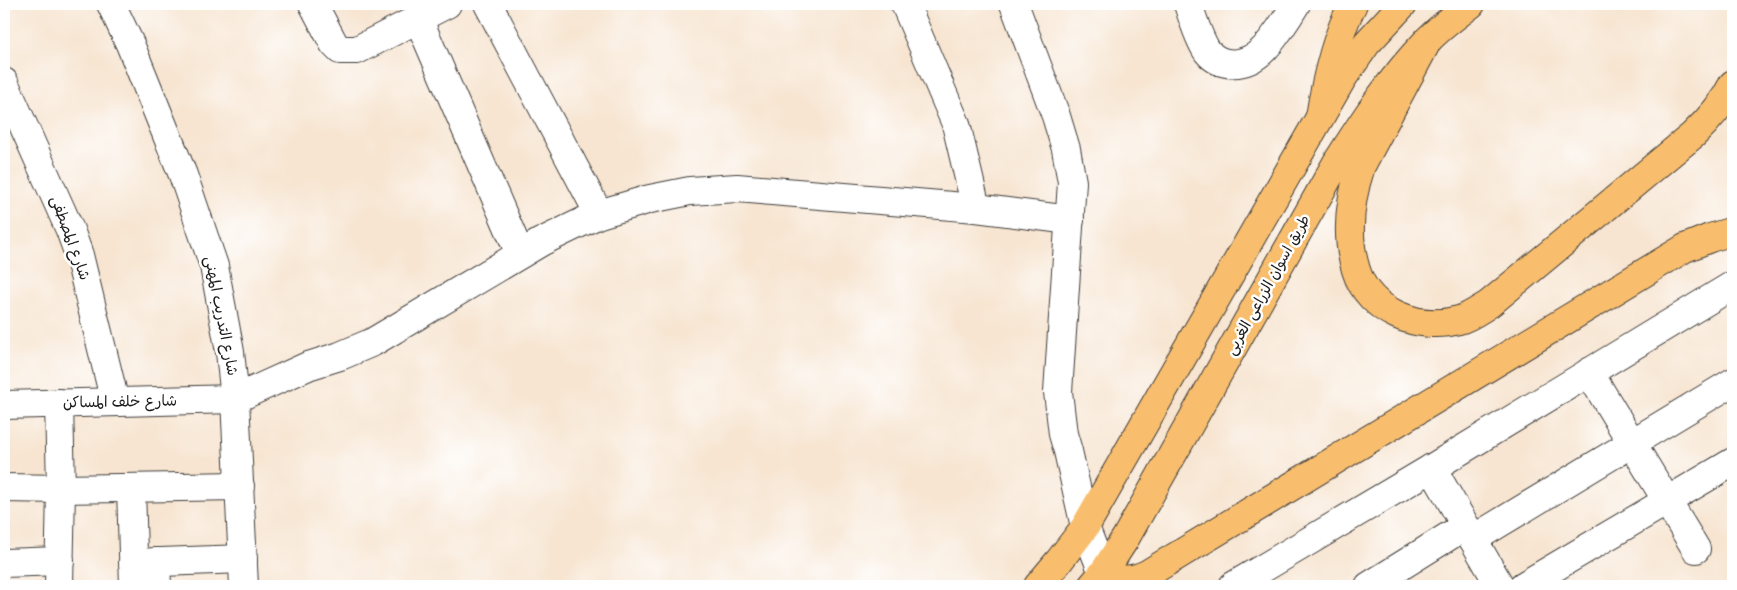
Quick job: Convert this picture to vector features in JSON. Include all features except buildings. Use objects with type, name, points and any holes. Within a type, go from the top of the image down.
[{"type":"main road","points":[[1320,117],[1330,66],[1353,4]]},
{"type":"main road","points":[[1038,586],[1060,561],[1085,527],[1342,79],[1367,43],[1403,4]]},
{"type":"main road","name":"طريق اسوان الزراعى الغربى","points":[[1098,580],[1125,539],[1336,164],[1364,120],[1394,78],[1428,40],[1471,4]]},
{"type":"main road","points":[[1428,40],[1361,166],[1354,187],[1350,210],[1352,254],[1356,272],[1365,288],[1377,302],[1392,313],[1409,320],[1444,323],[1460,320],[1489,304],[1712,117],[1733,84]]},
{"type":"main road","points":[[1098,580],[1129,580],[1148,574],[1685,248],[1710,238],[1733,232]]},
{"type":"street","name":"شارع التدريب المهنى","points":[[111,4],[130,44],[183,175],[214,266],[230,352],[235,399],[244,586]]},
{"type":"street","points":[[313,4],[334,44],[340,50],[349,51],[357,50],[447,4]]},
{"type":"street","points":[[488,4],[599,214]]},
{"type":"street","points":[[905,4],[956,124],[976,208]]},
{"type":"street","points":[[1014,4],[1056,116],[1066,149],[1072,182],[1058,392],[1063,434],[1098,580]]},
{"type":"street","points":[[1188,4],[1198,33],[1207,50],[1217,61],[1231,64],[1246,61],[1262,51],[1296,4]]},
{"type":"street","points":[[418,18],[520,254]]},
{"type":"street","name":"شارع المصطفى","points":[[4,82],[70,230],[79,255],[115,402]]},
{"type":"street","points":[[235,399],[308,366],[340,356],[373,342],[520,254],[599,214],[650,198],[690,191],[737,188],[976,208],[1070,220]]},
{"type":"street","points":[[1233,586],[1432,468],[1733,284]]},
{"type":"street","points":[[1589,372],[1696,549]]},
{"type":"street","points":[[1368,586],[1633,444],[1733,382]]},
{"type":"street","name":"شارع خلف المساكن","points":[[4,405],[235,399]]},
{"type":"street","points":[[4,563],[60,574],[59,403]]},
{"type":"street","points":[[1523,586],[1733,462]]},
{"type":"street","points":[[1432,468],[1500,586]]},
{"type":"street","points":[[4,488],[240,486]]},
{"type":"street","points":[[131,488],[145,574],[242,559]]}]
